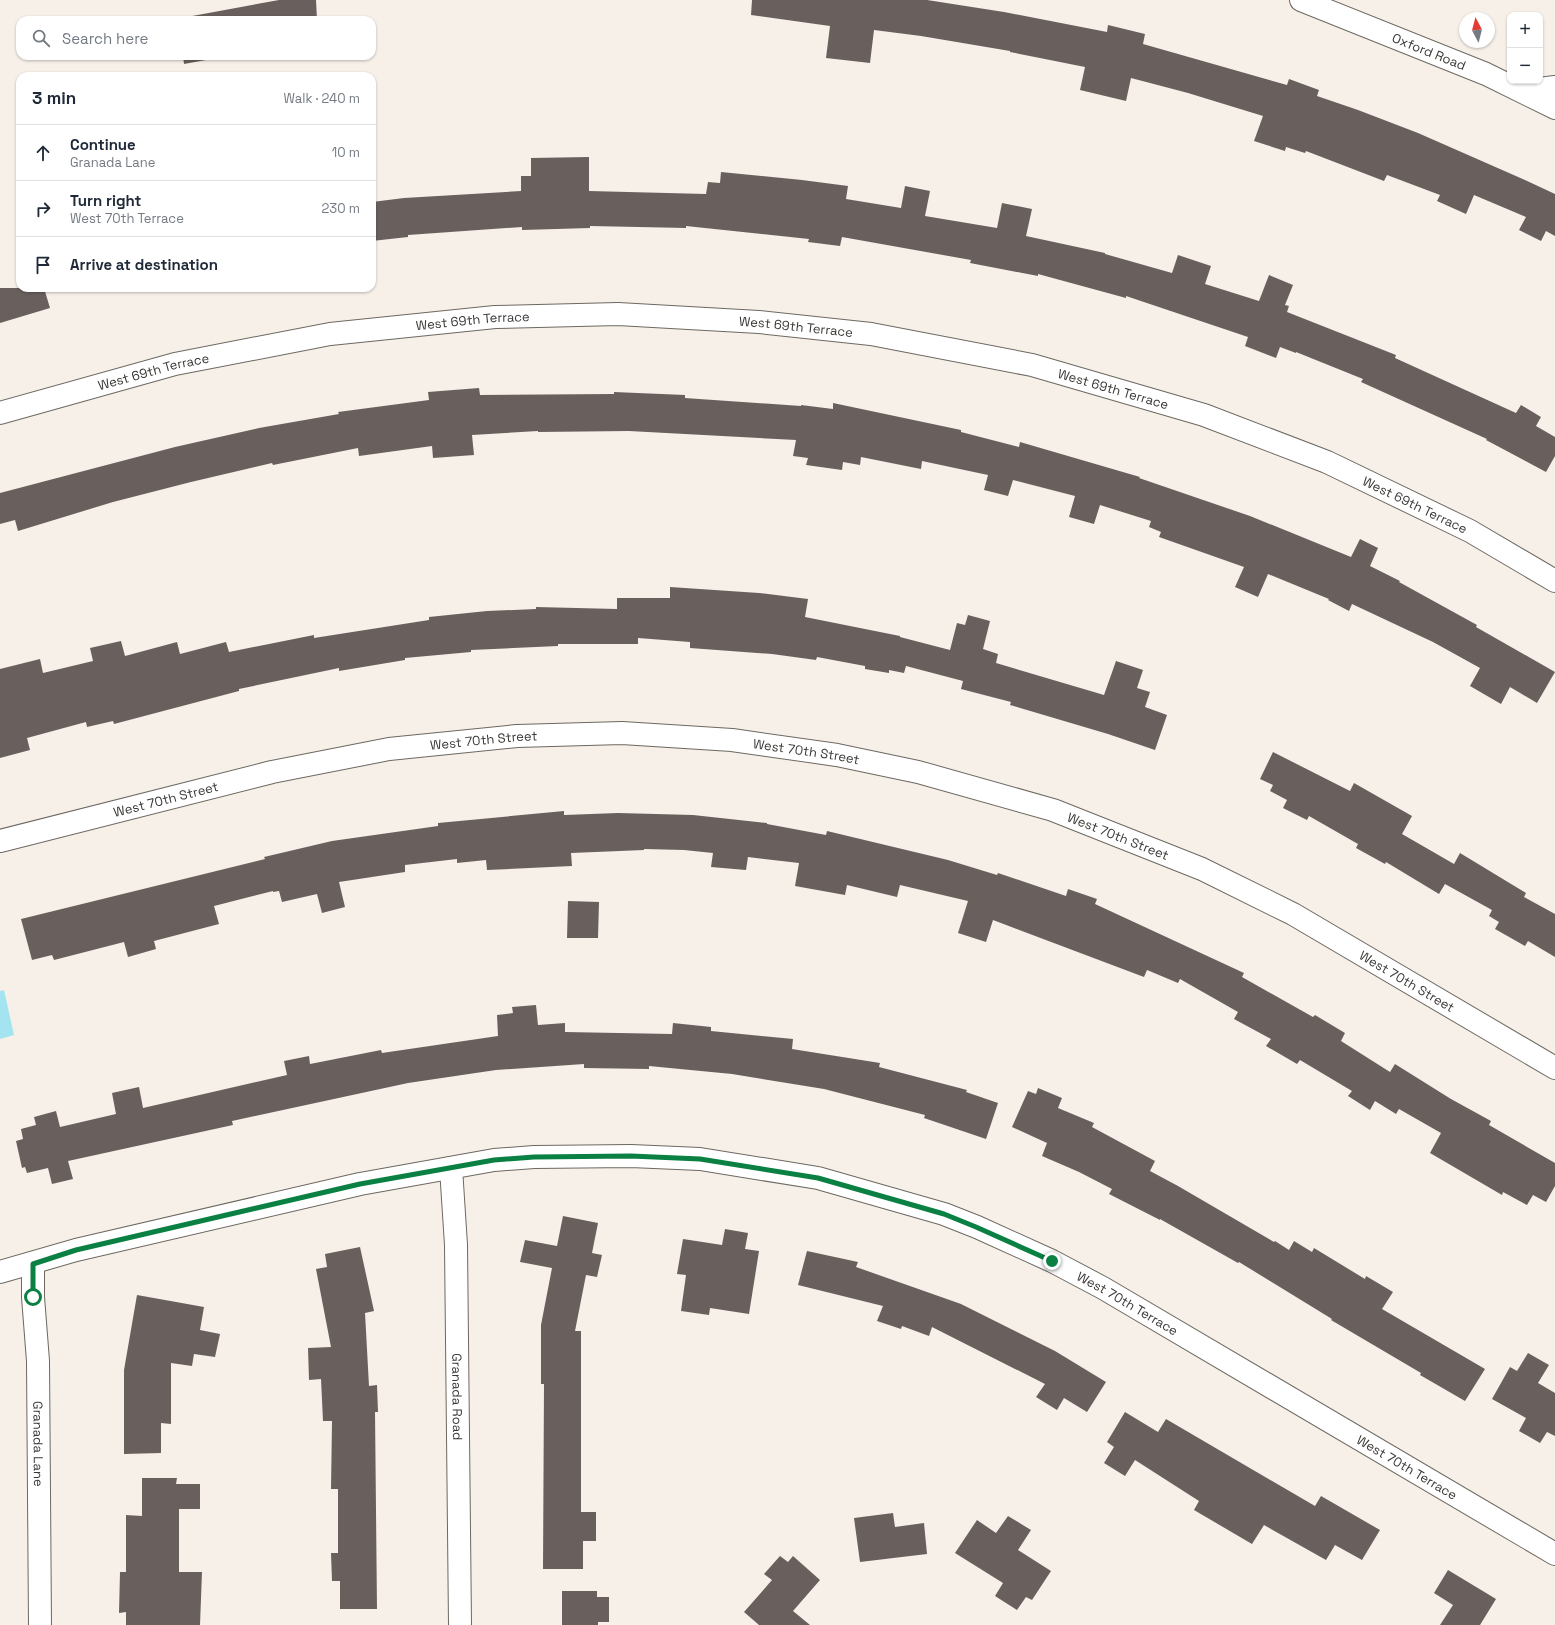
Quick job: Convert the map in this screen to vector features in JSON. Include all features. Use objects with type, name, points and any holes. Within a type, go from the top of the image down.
[{"type":"street","name":"Oxford Road","points":[[1301,0],[1486,74],[1555,108]]},
{"type":"street","points":[[1522,91],[1555,87]]},
{"type":"street","name":"West 69th Terrace","points":[[0,413],[175,364],[330,334],[495,317],[618,314],[759,322],[871,334],[1032,365],[1204,415],[1326,462],[1470,531],[1555,581]]},
{"type":"street","name":"West 70th Street","points":[[0,841],[272,772],[390,749],[434,744],[517,736],[622,733],[732,740],[837,755],[918,772],[1054,810],[1202,869],[1294,914],[1555,1068]]},
{"type":"street","name":"West 70th Terrace","points":[[0,1272],[33,1264],[76,1250],[360,1184],[494,1160],[534,1157],[631,1156],[700,1159],[818,1178],[944,1214],[1052,1261],[1103,1288],[1555,1554]]},
{"type":"street","name":"Granada Road","points":[[450,1168],[456,1245],[460,1625]]},
{"type":"street","name":"Granada Lane","points":[[33,1264],[33,1297],[38,1361],[40,1625]]},
{"type":"water","points":[[4,990],[14,1035],[0,1039],[0,991]]},
{"type":"building","points":[[279,0],[316,0],[317,16],[192,16]]},
{"type":"building","points":[[752,0],[927,0],[1004,12],[1107,32],[1108,25],[1145,34],[1143,44],[1287,85],[1289,79],[1319,90],[1317,96],[1418,133],[1555,194],[1555,236],[1546,231],[1541,241],[1519,230],[1526,217],[1474,195],[1466,214],[1437,201],[1440,195],[1387,175],[1384,181],[1306,151],[1305,153],[1286,147],[1285,151],[1254,141],[1263,116],[1188,93],[1131,78],[1126,101],[1080,90],[1085,67],[1010,51],[921,36],[874,30],[870,63],[826,58],[830,26],[751,15]]},
{"type":"building","points":[[184,60],[206,60],[184,64]]},
{"type":"building","points":[[589,157],[589,191],[706,194],[708,182],[720,183],[721,172],[848,186],[846,199],[901,208],[905,186],[930,191],[925,216],[997,228],[1002,203],[1032,209],[1026,236],[1105,253],[1172,273],[1178,255],[1211,266],[1205,284],[1259,301],[1269,275],[1293,285],[1285,305],[1289,306],[1287,312],[1396,355],[1395,358],[1516,413],[1521,405],[1541,417],[1536,426],[1555,437],[1555,456],[1546,472],[1486,440],[1487,439],[1361,382],[1363,379],[1296,352],[1280,347],[1276,358],[1245,346],[1248,337],[1126,296],[1126,298],[1038,274],[1038,276],[970,263],[971,260],[842,237],[840,246],[808,242],[809,239],[686,226],[686,228],[590,226],[590,228],[522,230],[522,227],[408,235],[408,237],[376,241],[376,202],[404,198],[521,191],[521,176],[531,176],[531,158]]},
{"type":"building","points":[[0,288],[16,288],[16,292],[45,292],[50,308],[0,323]]},
{"type":"building","points":[[479,388],[480,395],[614,394],[614,392],[685,395],[685,398],[801,405],[833,409],[833,403],[961,430],[961,432],[1019,447],[1020,442],[1140,477],[1139,478],[1250,516],[1351,557],[1360,539],[1378,548],[1370,566],[1400,581],[1399,582],[1477,625],[1476,627],[1555,672],[1537,703],[1510,687],[1501,704],[1470,686],[1480,668],[1433,642],[1352,604],[1349,611],[1328,600],[1329,599],[1268,574],[1258,597],[1235,587],[1244,567],[1159,537],[1161,532],[1149,527],[1151,521],[1100,505],[1094,524],[1069,517],[1075,496],[1013,480],[1008,496],[984,490],[988,475],[922,461],[921,469],[861,457],[860,465],[843,462],[842,470],[806,465],[808,458],[793,456],[796,440],[629,431],[538,431],[472,435],[474,455],[433,458],[432,446],[359,456],[358,448],[273,465],[272,463],[191,482],[113,502],[18,531],[15,520],[0,524],[0,493],[175,447],[259,428],[339,414],[338,412],[429,400],[428,392]]},
{"type":"building","points":[[670,587],[759,593],[808,599],[805,617],[900,636],[950,650],[957,623],[965,625],[968,615],[990,621],[983,649],[998,654],[996,663],[1104,695],[1116,661],[1143,670],[1137,688],[1150,692],[1145,707],[1167,715],[1155,750],[1108,734],[1010,705],[1011,702],[961,689],[963,681],[906,666],[904,673],[889,670],[889,673],[865,669],[865,666],[817,657],[816,660],[772,654],[690,648],[690,642],[638,638],[638,644],[558,644],[558,646],[471,650],[471,652],[405,658],[405,660],[339,671],[339,668],[239,689],[239,691],[114,724],[113,721],[87,727],[86,722],[27,738],[30,750],[0,758],[0,669],[40,659],[43,673],[93,661],[90,648],[121,641],[125,656],[177,642],[180,654],[226,642],[229,652],[314,635],[314,638],[429,620],[429,617],[487,611],[536,609],[536,607],[617,609],[617,598],[670,598]]},
{"type":"building","points":[[1273,752],[1350,791],[1354,783],[1412,816],[1402,834],[1454,864],[1460,853],[1526,893],[1524,897],[1555,914],[1555,957],[1528,941],[1525,946],[1495,929],[1499,922],[1489,916],[1492,910],[1445,884],[1439,894],[1386,862],[1385,864],[1356,848],[1358,844],[1309,816],[1307,820],[1283,808],[1287,800],[1270,791],[1273,785],[1260,779]]},
{"type":"building","points":[[564,811],[564,815],[618,813],[693,815],[767,823],[826,835],[827,831],[948,860],[997,875],[998,873],[1066,896],[1068,889],[1097,899],[1095,904],[1244,973],[1242,977],[1313,1017],[1315,1015],[1345,1033],[1341,1041],[1390,1072],[1395,1064],[1451,1099],[1491,1121],[1489,1125],[1555,1163],[1555,1186],[1546,1202],[1533,1195],[1527,1205],[1503,1192],[1502,1195],[1430,1153],[1441,1133],[1399,1109],[1396,1114],[1375,1101],[1370,1110],[1348,1096],[1352,1091],[1300,1060],[1297,1064],[1266,1046],[1271,1039],[1234,1019],[1238,1012],[1180,979],[1178,983],[1147,970],[1144,977],[993,920],[986,942],[958,933],[968,901],[900,885],[897,897],[847,885],[845,895],[795,886],[799,863],[748,857],[746,870],[711,867],[713,853],[684,850],[644,849],[571,853],[572,866],[487,870],[486,860],[457,863],[457,859],[405,865],[405,872],[339,882],[345,907],[322,913],[317,894],[282,902],[279,891],[273,891],[214,906],[219,924],[154,941],[156,949],[128,957],[124,942],[54,960],[52,955],[32,960],[21,919],[332,841],[438,826],[438,823]]},
{"type":"building","points":[[568,901],[599,902],[598,938],[567,938]]},
{"type":"building","points":[[536,1005],[538,1025],[565,1023],[565,1032],[672,1034],[673,1023],[711,1027],[711,1031],[793,1039],[792,1049],[880,1063],[879,1067],[967,1090],[966,1092],[998,1103],[986,1139],[924,1118],[925,1115],[824,1089],[732,1074],[649,1066],[649,1069],[584,1068],[584,1064],[496,1070],[408,1083],[232,1121],[233,1125],[68,1161],[73,1179],[52,1184],[48,1168],[27,1173],[25,1167],[22,1168],[16,1141],[23,1139],[21,1129],[36,1125],[34,1117],[56,1111],[60,1127],[116,1114],[112,1093],[139,1087],[143,1108],[287,1075],[284,1061],[309,1056],[310,1064],[381,1050],[382,1053],[498,1036],[497,1015],[513,1013],[512,1007]]},
{"type":"building","points":[[1038,1088],[1062,1098],[1058,1108],[1094,1123],[1092,1127],[1155,1161],[1150,1171],[1289,1250],[1294,1241],[1312,1252],[1314,1248],[1365,1279],[1366,1276],[1393,1292],[1382,1309],[1485,1369],[1465,1401],[1420,1375],[1421,1373],[1331,1320],[1332,1319],[1239,1262],[1238,1263],[1160,1219],[1109,1194],[1112,1189],[1079,1172],[1042,1156],[1047,1143],[1012,1127],[1028,1091],[1036,1094]]},
{"type":"building","points":[[563,1216],[598,1223],[592,1253],[602,1255],[597,1277],[586,1275],[575,1331],[581,1331],[581,1512],[596,1512],[596,1541],[583,1541],[583,1569],[543,1569],[544,1384],[541,1384],[541,1325],[552,1268],[520,1262],[525,1240],[557,1246]]},
{"type":"building","points":[[725,1229],[748,1233],[745,1249],[759,1251],[749,1314],[710,1308],[709,1315],[681,1311],[686,1275],[677,1274],[683,1239],[722,1245]]},
{"type":"building","points":[[360,1247],[374,1311],[365,1313],[369,1386],[377,1385],[378,1412],[375,1412],[377,1609],[340,1609],[340,1581],[332,1581],[331,1553],[338,1553],[338,1489],[331,1489],[332,1421],[323,1421],[321,1379],[309,1380],[308,1348],[331,1347],[316,1269],[327,1267],[325,1254]]},
{"type":"building","points":[[807,1251],[858,1262],[856,1267],[961,1304],[1055,1351],[1106,1382],[1087,1412],[1064,1398],[1057,1410],[1036,1397],[1045,1384],[932,1327],[929,1336],[902,1326],[901,1329],[877,1321],[883,1306],[798,1285]]},
{"type":"building","points":[[137,1295],[204,1307],[200,1330],[220,1334],[215,1357],[194,1354],[192,1366],[171,1363],[171,1424],[161,1423],[161,1453],[124,1454],[124,1370]]},
{"type":"building","points":[[1528,1353],[1549,1365],[1538,1383],[1555,1393],[1555,1436],[1547,1432],[1540,1443],[1519,1431],[1526,1418],[1492,1399],[1510,1367],[1517,1371]]},
{"type":"building","points":[[1125,1412],[1158,1432],[1166,1419],[1315,1506],[1321,1496],[1380,1530],[1362,1560],[1335,1545],[1326,1560],[1264,1525],[1252,1544],[1194,1510],[1199,1501],[1135,1460],[1125,1476],[1104,1463],[1114,1447],[1107,1442]]},
{"type":"building","points":[[142,1478],[177,1478],[176,1484],[200,1484],[200,1509],[179,1509],[179,1572],[202,1572],[200,1625],[126,1625],[126,1612],[119,1613],[120,1572],[126,1572],[126,1515],[142,1516]]},
{"type":"building","points":[[893,1513],[895,1527],[924,1523],[927,1554],[860,1562],[854,1518]]},
{"type":"building","points":[[1008,1516],[1031,1530],[1018,1550],[1051,1571],[1032,1600],[1026,1597],[1017,1610],[995,1596],[1003,1583],[955,1553],[977,1520],[996,1533]]},
{"type":"building","points":[[780,1556],[788,1562],[793,1556],[820,1580],[793,1611],[810,1625],[759,1625],[744,1612],[772,1580],[764,1574]]},
{"type":"building","points":[[1448,1570],[1496,1599],[1480,1625],[1440,1625],[1453,1605],[1434,1593]]},
{"type":"building","points":[[562,1591],[597,1591],[597,1597],[609,1597],[609,1622],[598,1622],[598,1625],[562,1625]]},
{"type":"route","points":[[33,1297],[33,1264],[76,1250],[360,1184],[494,1160],[534,1157],[631,1156],[700,1159],[818,1178],[944,1214],[1052,1261]]}]
